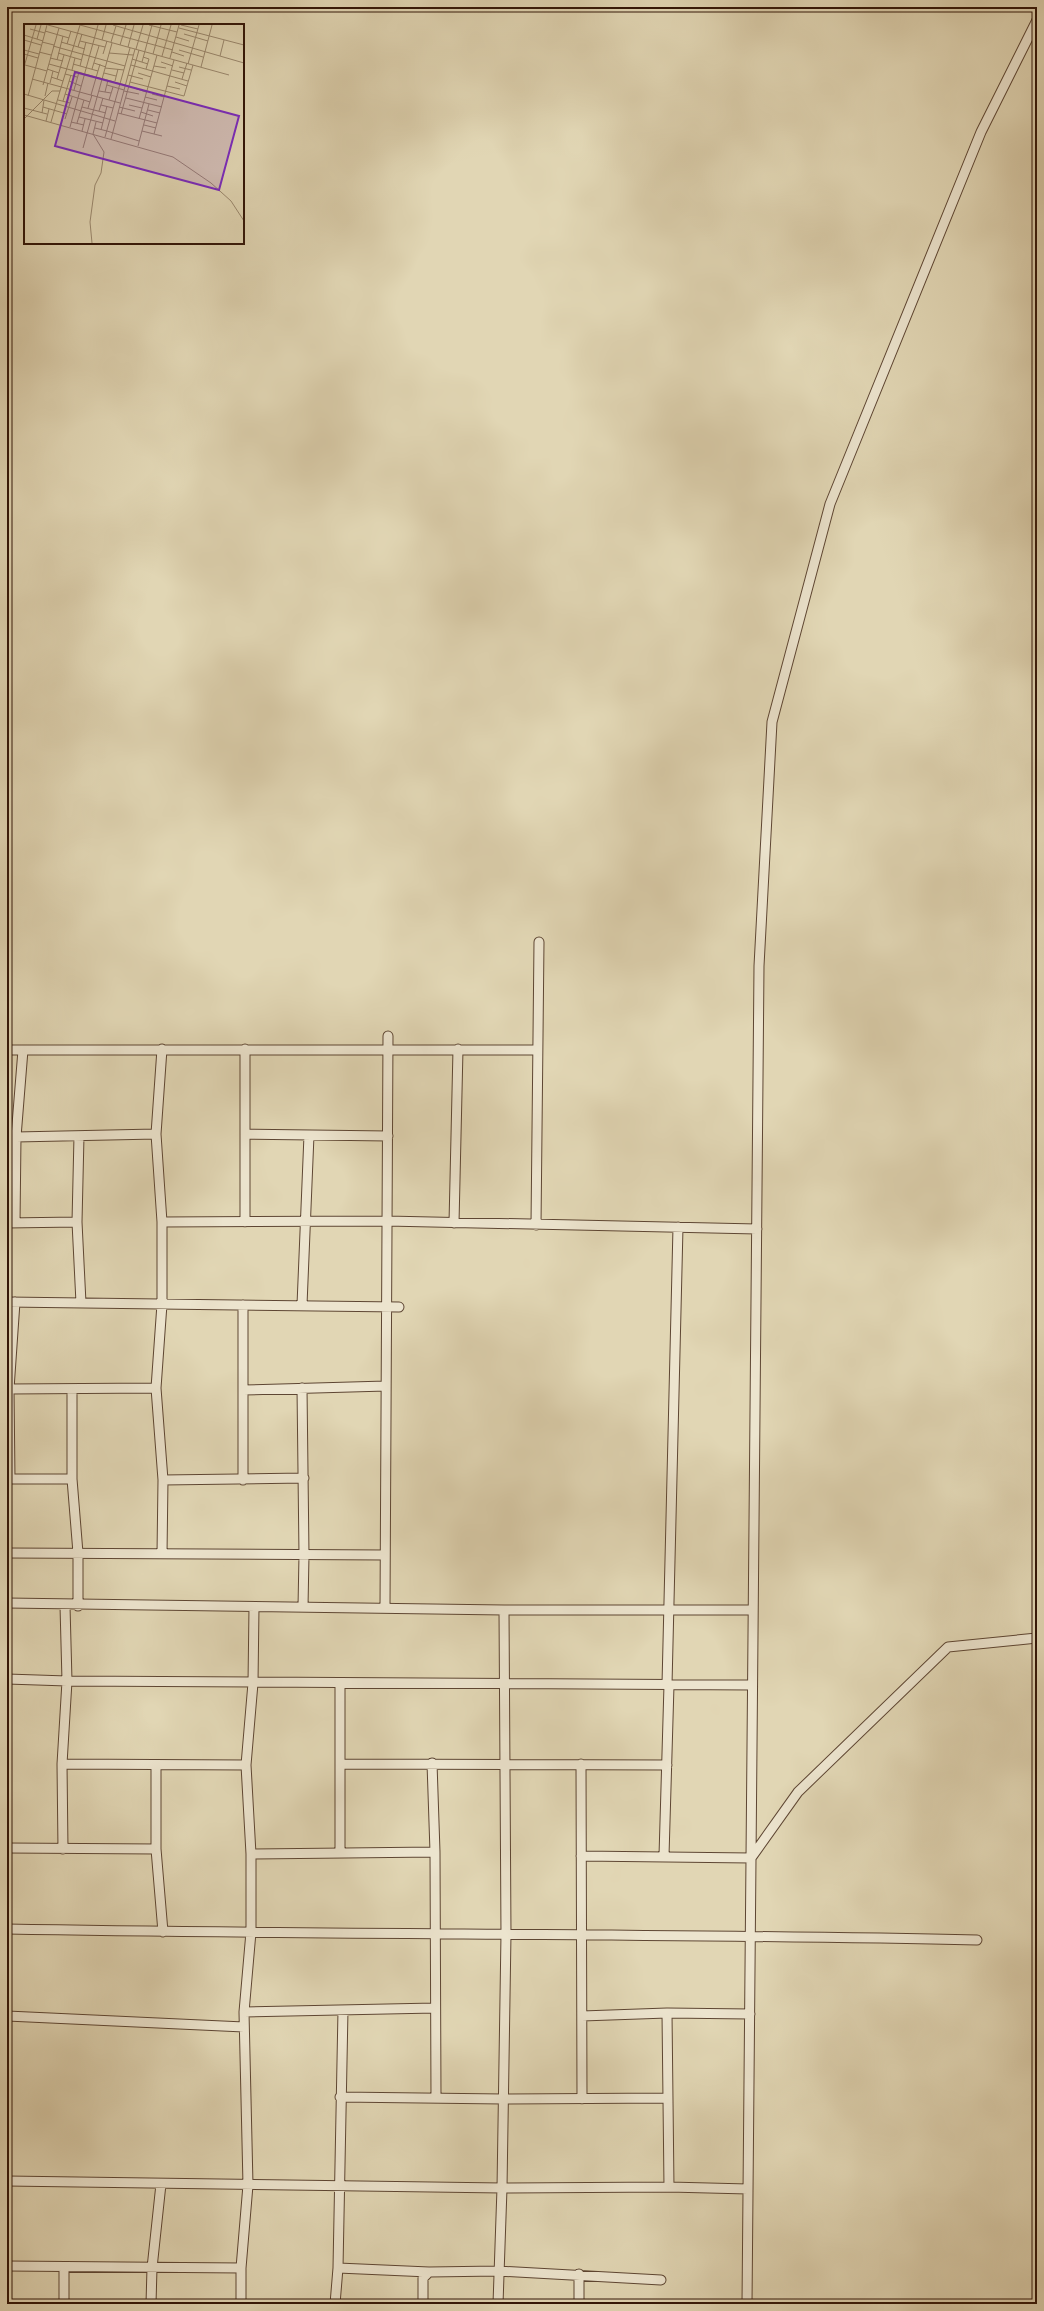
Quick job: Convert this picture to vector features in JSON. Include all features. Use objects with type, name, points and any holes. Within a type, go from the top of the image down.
[{"type":"street","points":[[747,2304],[751,1685],[759,966],[772,722],[830,504],[981,132],[1037,20]]},
{"type":"street","points":[[536,1225],[539,942]]},
{"type":"street","points":[[385,1608],[388,1036]]},
{"type":"street","points":[[162,1049],[156,1134],[162,1222],[162,1304],[156,1388],[163,1480],[162,1554]]},
{"type":"street","points":[[245,1049],[245,1222]]},
{"type":"street","points":[[454,1223],[458,1049]]},
{"type":"street","points":[[7,1050],[537,1050]]},
{"type":"street","points":[[23,1050],[11,1223],[76,1222]]},
{"type":"street","points":[[16,1137],[156,1134]]},
{"type":"street","points":[[245,1134],[388,1136]]},
{"type":"street","points":[[302,1305],[309,1135]]},
{"type":"street","points":[[79,1136],[76,1222],[81,1303]]},
{"type":"street","points":[[162,1222],[387,1222],[757,1229]]},
{"type":"street","points":[[664,1856],[678,1227]]},
{"type":"street","points":[[72,1479],[8,1479],[11,1302],[399,1307]]},
{"type":"street","points":[[243,1305],[243,1480]]},
{"type":"street","points":[[243,1390],[386,1386]]},
{"type":"street","points":[[9,1389],[156,1388]]},
{"type":"street","points":[[302,1388],[304,1478],[303,1607]]},
{"type":"street","points":[[72,1389],[72,1479],[78,1553],[78,1606]]},
{"type":"street","points":[[163,1480],[304,1478]]},
{"type":"street","points":[[7,1553],[386,1555]]},
{"type":"street","points":[[7,1603],[65,1606],[504,1610],[753,1610]]},
{"type":"street","points":[[64,1850],[62,1764],[67,1682],[65,1606]]},
{"type":"street","points":[[241,2304],[241,2268],[248,2185],[244,2012],[251,1932],[251,1854],[246,1765],[253,1682],[254,1607]]},
{"type":"street","points":[[498,2304],[502,2188],[506,1934],[504,1610]]},
{"type":"street","points":[[751,1858],[798,1792],[948,1646],[1037,1638]]},
{"type":"street","points":[[7,1679],[67,1682],[751,1685]]},
{"type":"street","points":[[340,1683],[340,1853]]},
{"type":"street","points":[[432,1763],[435,1852],[434,1933],[436,2098]]},
{"type":"street","points":[[340,1764],[505,1763],[667,1765]]},
{"type":"street","points":[[62,1764],[246,1765]]},
{"type":"street","points":[[581,1764],[582,2099]]},
{"type":"street","points":[[156,1765],[156,1848],[163,1932]]},
{"type":"street","points":[[7,1848],[64,1850],[156,1848]]},
{"type":"street","points":[[251,1854],[435,1852]]},
{"type":"street","points":[[581,1856],[751,1858]]},
{"type":"street","points":[[7,1929],[163,1932],[750,1935],[977,1940]]},
{"type":"street","points":[[244,2012],[435,2008]]},
{"type":"street","points":[[335,2304],[338,2268],[340,2097],[343,2010]]},
{"type":"street","points":[[582,2016],[667,2013],[750,2014]]},
{"type":"street","points":[[667,2013],[669,2187]]},
{"type":"street","points":[[7,2016],[244,2027]]},
{"type":"street","points":[[340,2097],[503,2099],[668,2098]]},
{"type":"street","points":[[7,2181],[502,2188],[669,2187],[748,2189]]},
{"type":"street","points":[[151,2304],[152,2268],[161,2184]]},
{"type":"street","points":[[7,2266],[64,2268],[241,2268]]},
{"type":"street","points":[[64,2268],[64,2304]]},
{"type":"street","points":[[338,2268],[429,2272],[498,2271],[579,2274],[661,2280]]},
{"type":"street","points":[[423,2304],[423,2278],[429,2272]]},
{"type":"street","points":[[579,2274],[579,2304]]}]
